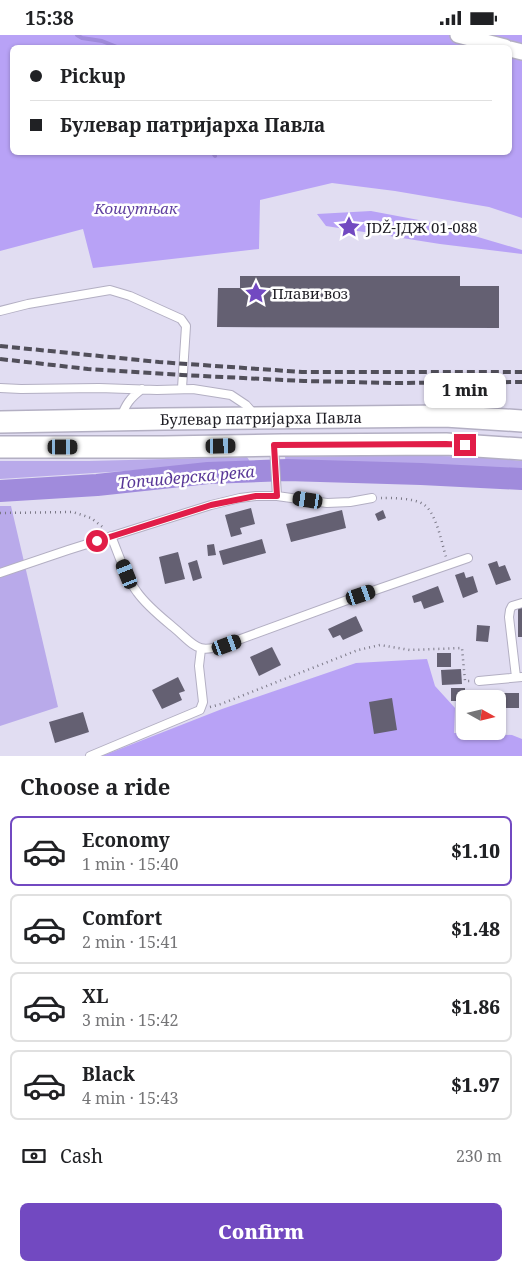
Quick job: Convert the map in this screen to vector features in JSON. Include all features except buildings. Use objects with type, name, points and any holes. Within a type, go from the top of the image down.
[{"type":"main road","name":"Булевар патријарха Павла","points":[[0,422],[445,416],[522,421]]},
{"type":"main road","name":"Булевар патријарха Павла","points":[[0,447],[274,448],[446,444],[522,449]]},
{"type":"street","points":[[458,35],[497,45]]},
{"type":"lane","points":[[0,311],[28,304],[110,290],[130,295],[181,319],[186,327],[182,388]]},
{"type":"lane","points":[[0,387],[20,389],[193,389],[231,395],[246,405],[259,418]]},
{"type":"lane","points":[[120,420],[126,405],[142,389]]},
{"type":"lane","points":[[274,448],[277,496]]},
{"type":"lane","points":[[0,573],[211,505],[256,496],[277,496],[327,503],[350,502],[372,498]]},
{"type":"lane","points":[[111,536],[137,593],[163,619],[201,649],[220,647],[468,558]]},
{"type":"lane","points":[[479,681],[519,677],[508,617],[512,606],[522,603]]},
{"type":"lane","points":[[90,756],[197,712],[202,707],[203,698],[199,666],[201,649]]},
{"type":"path","points":[[372,498],[412,501],[422,503],[427,507],[437,528],[448,565]]},
{"type":"path","points":[[0,513],[73,512],[91,518],[111,536]]},
{"type":"path","points":[[202,707],[221,705],[358,650],[380,645],[410,650],[462,648],[464,681],[479,681]]},
{"type":"shaded area","points":[[397,455],[485,457],[522,461],[522,476],[286,465],[285,457]]},
{"type":"shaded area","points":[[247,457],[251,463],[0,479],[0,461]]},
{"type":"shaded area","points":[[0,506],[11,506],[58,707],[0,726]]},
{"type":"green space","name":"Кошутњак","points":[[0,35],[522,35],[522,218],[489,207],[395,191],[332,183],[260,200],[259,249],[93,268],[83,229],[0,251]]},
{"type":"green space","points":[[371,211],[424,221],[522,250],[522,254],[440,244],[326,226],[317,214]]},
{"type":"green space","points":[[427,659],[435,686],[455,708],[454,733],[456,733],[456,740],[506,740],[506,735],[512,735],[522,739],[522,756],[102,756],[222,709],[356,663]]},
{"type":"waterway","points":[[77,35],[82,38],[102,41],[112,45]]},
{"type":"waterway","name":"Топчидерска река","points":[[0,491],[97,485],[208,473],[287,470],[522,479]]},
{"type":"railway","points":[[0,346],[159,362],[302,372],[522,372]]},
{"type":"railway","points":[[0,359],[88,369],[304,381],[395,383],[522,382]]},
{"type":"place","name":"JDŽ-JДЖ 01-088","points":[[349,227]]},
{"type":"place","name":"Плави воз","points":[[256,293]]},
{"type":"route","points":[[97,541],[211,505],[256,496],[277,496],[274,445],[465,445]]}]
